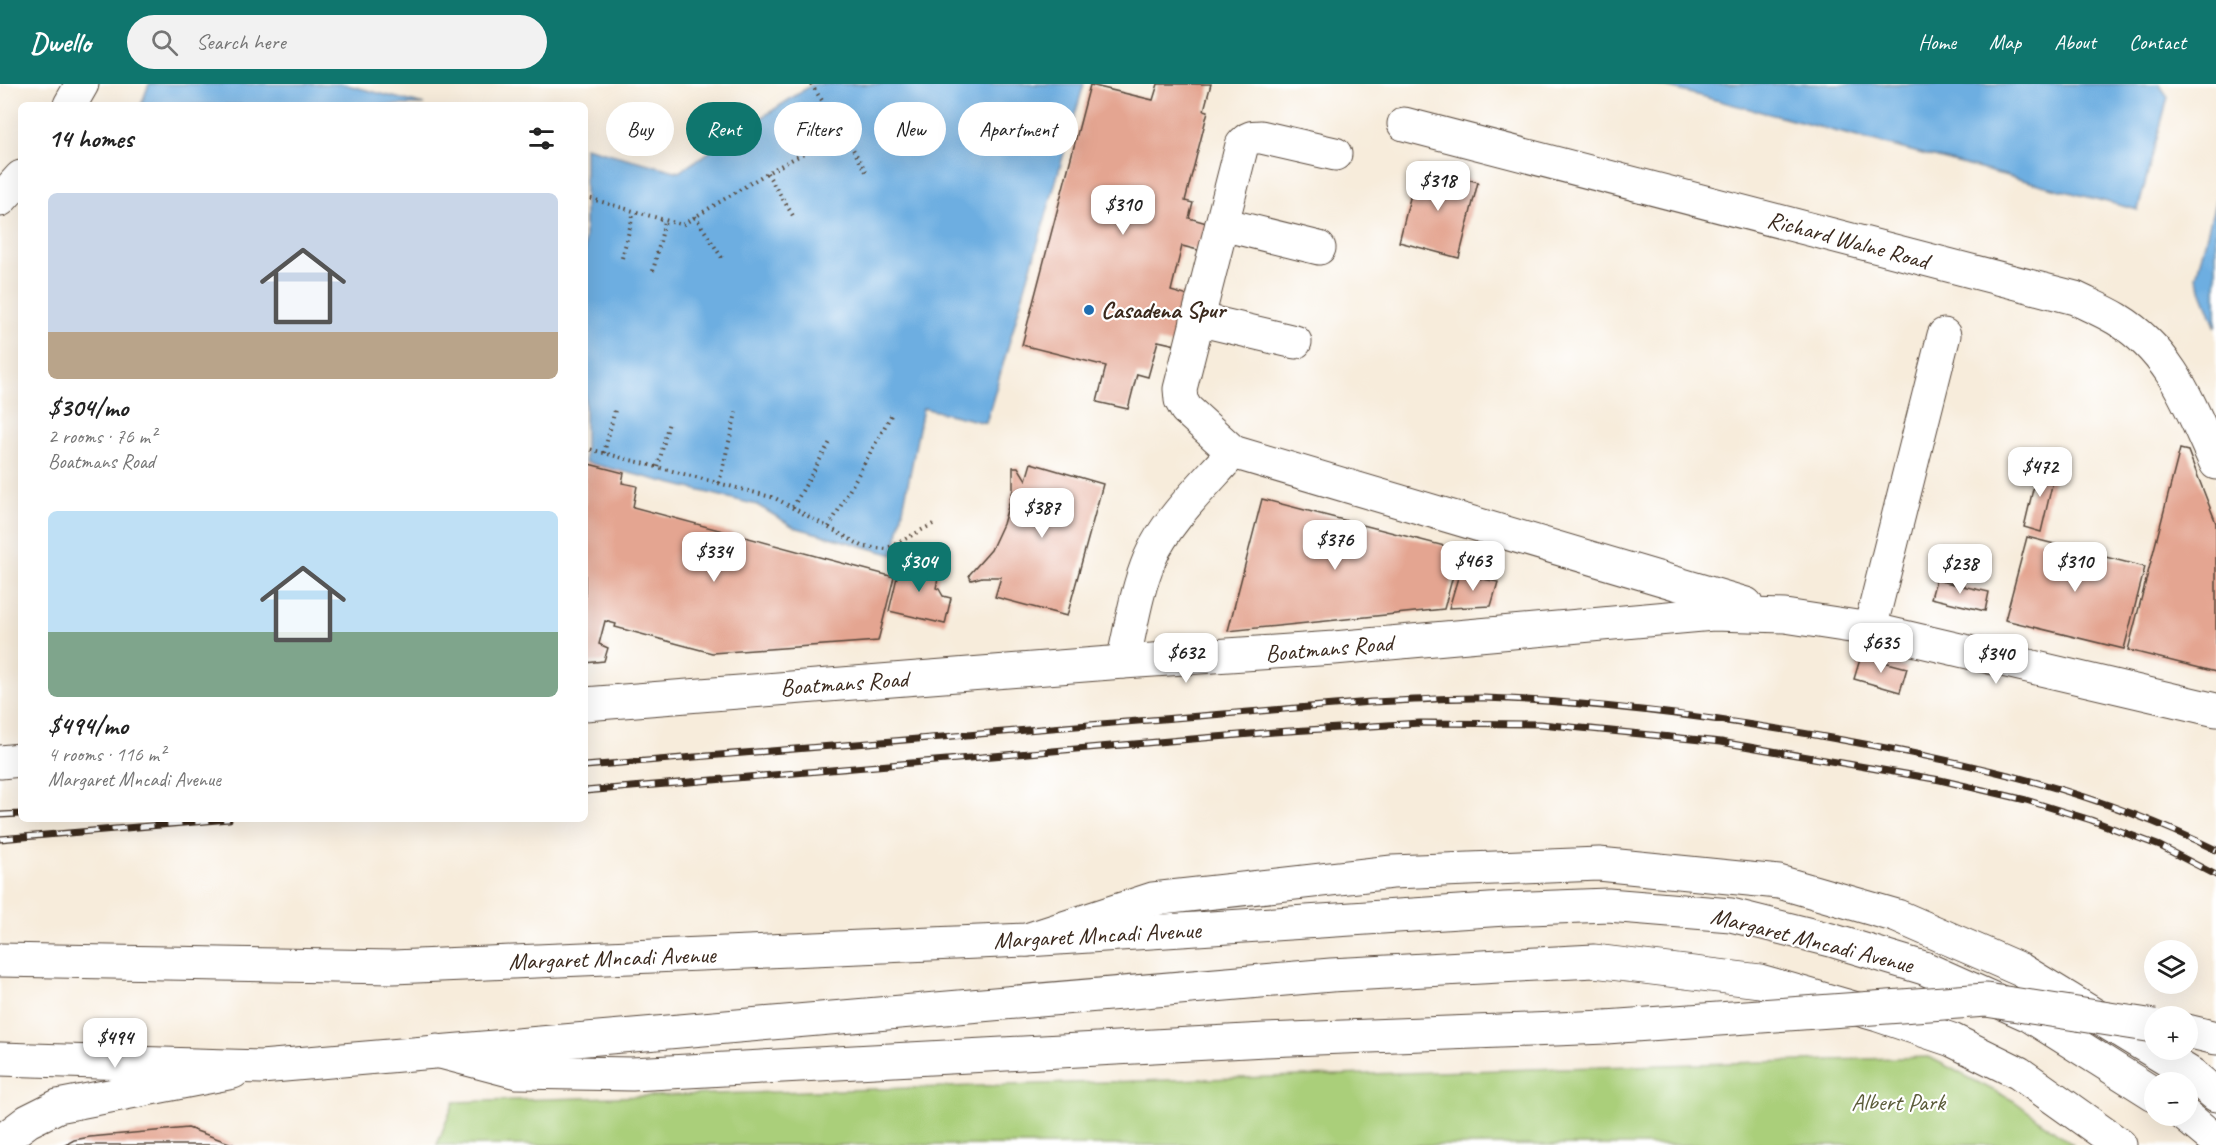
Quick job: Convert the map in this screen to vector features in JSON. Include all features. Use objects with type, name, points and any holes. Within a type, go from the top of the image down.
[{"type":"main road","points":[[72,102],[82,84]]},
{"type":"main road","name":"Richard Walne Road","points":[[1404,124],[2075,298],[2118,319],[2149,344],[2175,375],[2216,463]]},
{"type":"main road","points":[[1335,154],[1261,137],[1246,139],[1242,145],[1180,389],[1181,400],[1186,409],[1233,452],[1785,616],[1870,629],[2216,710]]},
{"type":"main road","points":[[0,200],[18,180]]},
{"type":"main road","points":[[1221,224],[1319,248]]},
{"type":"main road","points":[[1197,319],[1295,342]]},
{"type":"main road","points":[[1870,629],[1944,334]]},
{"type":"main road","points":[[1123,662],[1143,579],[1160,538],[1233,452]]},
{"type":"main road","name":"Boatmans Road","points":[[588,704],[1334,648],[1691,615],[1785,616]]},
{"type":"main road","points":[[0,762],[18,760]]},
{"type":"main road","points":[[1027,940],[1153,899],[1392,872],[1599,864],[1779,882],[1897,916],[2021,970],[2191,1074],[2216,1095]]},
{"type":"main road","name":"Margaret Mncadi Avenue","points":[[0,960],[393,968],[1027,940],[1597,905],[1731,915],[1831,940],[1924,968],[2029,1015],[2144,1088]]},
{"type":"main road","points":[[0,1142],[28,1121],[58,1106],[261,1067],[1320,976],[1594,961],[1760,981],[1878,1015],[1952,1040],[2019,1073],[2120,1145]]},
{"type":"main road","points":[[436,1051],[517,1072],[632,1074],[1265,1040],[1606,1027],[1986,1000],[2144,1024]]},
{"type":"main road","points":[[2198,1034],[2216,1038]]},
{"type":"main road","points":[[0,1059],[261,1067]]},
{"type":"main road","points":[[2198,1126],[2216,1141]]},
{"type":"path","points":[[811,84],[823,102]]},
{"type":"path","points":[[588,199],[682,225],[799,156]]},
{"type":"path","points":[[856,156],[867,175]]},
{"type":"path","points":[[767,173],[795,219]]},
{"type":"path","points":[[622,258],[634,212]]},
{"type":"path","points":[[695,216],[724,261]]},
{"type":"path","points":[[653,271],[665,221]]},
{"type":"path","points":[[719,483],[737,408]]},
{"type":"path","points":[[604,453],[615,410]]},
{"type":"path","points":[[829,527],[893,412]]},
{"type":"path","points":[[658,467],[669,422]]},
{"type":"path","points":[[793,507],[830,442]]},
{"type":"path","points":[[588,449],[764,494],[793,507],[864,547],[886,549],[933,524]]},
{"type":"green space","name":"Albert Park","points":[[1929,1057],[2014,1101],[2073,1145],[437,1145],[454,1102]]},
{"type":"water","points":[[149,84],[344,84],[413,102],[142,102]]},
{"type":"water","points":[[813,84],[1084,84],[1078,105],[1078,102],[958,102],[958,156],[1063,156],[986,423],[923,408],[894,555],[794,527],[757,505],[588,463],[588,148],[606,153],[606,156],[619,156],[679,172],[703,156],[762,156],[762,117],[774,110],[774,156],[862,156],[862,102],[786,102]]},
{"type":"water","points":[[1654,84],[2159,84],[2168,97],[2138,210]]},
{"type":"water","points":[[2216,199],[2216,328],[2196,277]]},
{"type":"building","points":[[1158,84],[1211,84],[1204,110],[1208,111],[1185,201],[1193,203],[1189,218],[1217,226],[1210,253],[1182,246],[1171,291],[1192,297],[1185,347],[1158,341],[1148,377],[1137,374],[1128,409],[1097,402],[1106,366],[1022,345],[1071,156],[1078,156],[1078,131],[1090,85],[1153,100]]},
{"type":"building","points":[[1418,166],[1478,182],[1459,258],[1399,242]]},
{"type":"building","points":[[2180,449],[2188,451],[2216,523],[2216,672],[2128,650]]},
{"type":"building","points":[[1031,463],[1103,484],[1067,616],[995,597],[1001,577],[982,577],[971,580],[969,575],[991,550],[1003,524],[1013,490],[1013,467],[1018,467],[1026,480]]},
{"type":"building","points":[[588,464],[624,473],[622,483],[637,486],[633,507],[894,577],[878,641],[712,653],[615,627],[616,624],[605,621],[599,644],[608,648],[604,661],[588,663]]},
{"type":"building","points":[[2039,464],[2056,468],[2041,532],[2024,527]]},
{"type":"building","points":[[1262,499],[1460,550],[1444,609],[1228,631]]},
{"type":"building","points":[[2027,537],[2145,567],[2124,649],[2005,620]]},
{"type":"building","points":[[901,560],[940,569],[936,588],[943,596],[951,598],[945,624],[889,611]]},
{"type":"building","points":[[1459,574],[1498,582],[1491,606],[1449,608]]},
{"type":"building","points":[[1936,580],[1989,592],[1985,611],[1931,598]]},
{"type":"building","points":[[1861,656],[1907,668],[1900,692],[1854,679]]},
{"type":"building","points":[[188,1128],[235,1145],[65,1145],[74,1140],[90,1137]]},
{"type":"railway","points":[[588,766],[1371,702],[1470,698],[1530,700],[1713,719],[1896,750],[1990,770],[2082,796],[2172,830],[2216,850]]},
{"type":"railway","points":[[588,791],[1274,732],[1420,723],[1541,724],[1721,742],[1940,780],[2026,800],[2091,820],[2160,846],[2216,875]]},
{"type":"railway","points":[[0,815],[18,814]]},
{"type":"railway","points":[[0,839],[195,822]]},
{"type":"place","name":"Casadena Spur","points":[[1089,310]]}]
